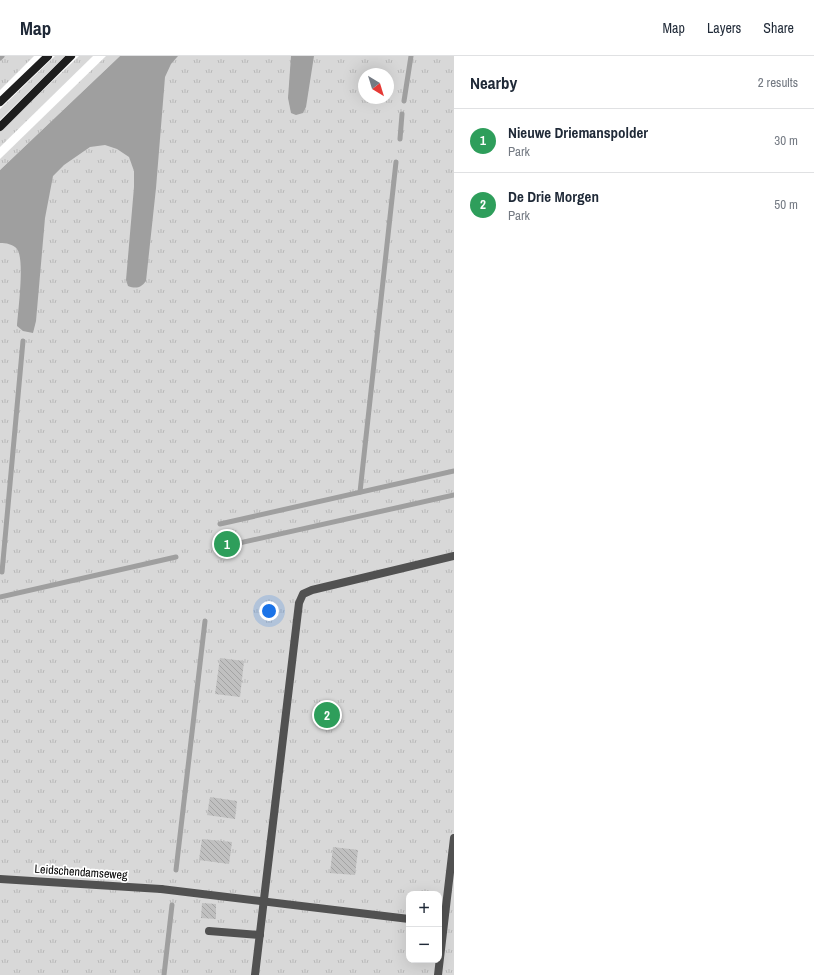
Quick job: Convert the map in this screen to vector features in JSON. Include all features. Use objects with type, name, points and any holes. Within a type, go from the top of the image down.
[{"type":"main road","points":[[0,102],[48,56]]},
{"type":"main road","points":[[0,127],[71,56]]},
{"type":"street","points":[[255,975],[299,603],[304,594],[312,590],[454,556]]},
{"type":"street","points":[[442,923],[454,838]]},
{"type":"street","name":"Leidschendamseweg","points":[[0,879],[161,889],[406,919]]},
{"type":"street","points":[[438,975],[442,927]]},
{"type":"street","points":[[209,931],[260,935]]},
{"type":"green space","points":[[0,56],[34,56],[0,90]]},
{"type":"green space","points":[[55,56],[65,56],[0,120],[0,109]]},
{"type":"green space","points":[[79,56],[93,56],[0,147],[0,131]]},
{"type":"green space","points":[[106,56],[120,56],[0,170],[0,159]]},
{"type":"green space","points":[[148,56],[454,56],[454,975],[0,975],[0,195]]},
{"type":"shaded area","points":[[120,56],[178,56],[171,64],[165,77],[156,188],[146,281],[138,287],[133,287],[128,286],[126,280],[134,187],[134,171],[129,157],[117,149],[105,145],[90,147],[64,165],[53,176],[45,218],[36,321],[33,333],[23,331],[17,326],[21,274],[19,255],[14,246],[0,243],[0,170]]},
{"type":"shaded area","points":[[291,56],[314,56],[306,107],[303,113],[296,115],[291,113],[288,98]]},
{"type":"building","points":[[220,658],[244,661],[240,697],[215,694]]},
{"type":"building","points":[[210,797],[237,801],[235,819],[207,815]]},
{"type":"building","points":[[202,839],[232,842],[229,864],[199,860]]},
{"type":"building","points":[[333,847],[358,850],[355,875],[330,873]]},
{"type":"building","points":[[202,903],[216,904],[216,919],[201,918]]},
{"type":"waterway","points":[[404,101],[411,56]]},
{"type":"waterway","points":[[400,139],[402,114]]},
{"type":"waterway","points":[[360,492],[396,162]]},
{"type":"waterway","points":[[2,572],[23,341]]},
{"type":"waterway","points":[[220,524],[454,471]]},
{"type":"waterway","points":[[217,548],[454,495]]},
{"type":"waterway","points":[[0,597],[176,557]]},
{"type":"waterway","points":[[176,870],[205,621]]},
{"type":"waterway","points":[[164,975],[172,905]]},
{"type":"place","name":"Nieuwe Driemanspolder","points":[[227,544]]},
{"type":"place","name":"De Drie Morgen","points":[[327,715]]}]
